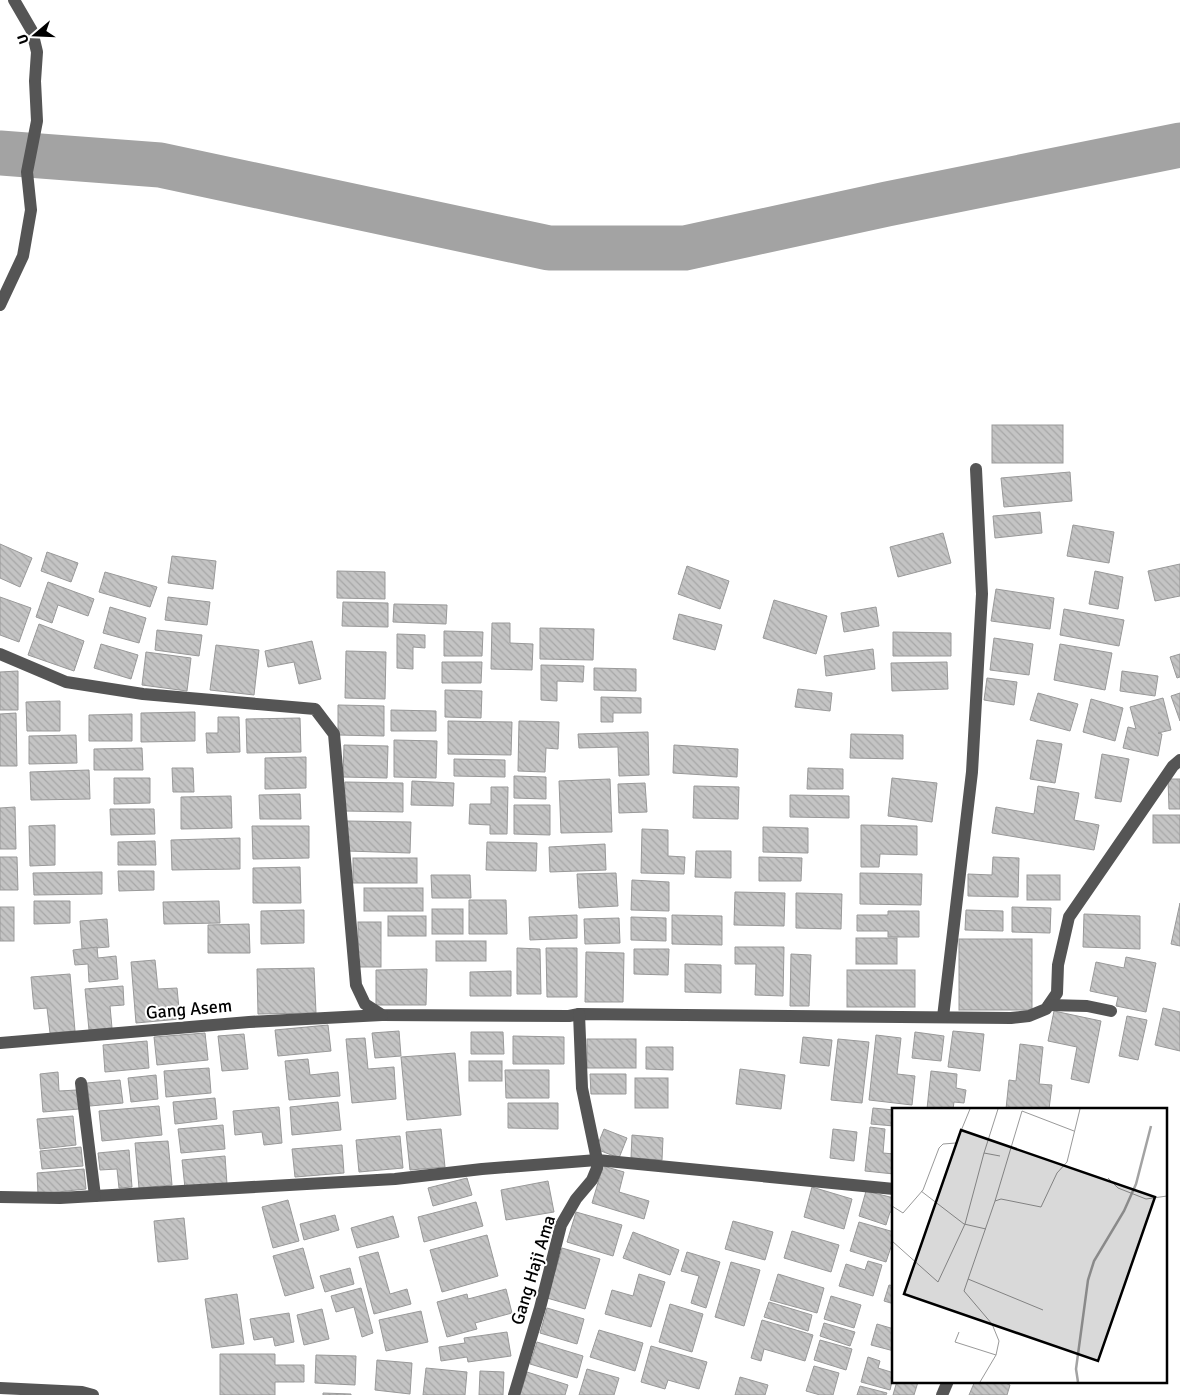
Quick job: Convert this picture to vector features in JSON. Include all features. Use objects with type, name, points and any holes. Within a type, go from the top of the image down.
[{"type":"street","points":[[0,305],[22,256],[31,210],[27,172],[37,121],[35,81],[37,52],[32,32],[14,0]]},
{"type":"street","points":[[943,1017],[974,745],[982,594],[976,469]]},
{"type":"street","points":[[0,654],[66,682],[143,694],[315,709],[334,734],[356,985],[366,1004],[382,1015]]},
{"type":"street","points":[[1048,1005],[1057,993],[1058,965],[1069,917],[1180,760]]},
{"type":"street","points":[[1048,1005],[1087,1006],[1111,1011]]},
{"type":"street","name":"Gang Asem","points":[[0,1043],[249,1022],[382,1015],[569,1016],[579,1014],[1011,1018],[1029,1016],[1046,1009],[1048,1005]]},
{"type":"street","points":[[579,1014],[582,1088],[597,1160]]},
{"type":"street","points":[[81,1083],[95,1196]]},
{"type":"street","points":[[0,1197],[60,1198],[394,1179],[597,1160],[892,1189]]},
{"type":"street","name":"Gang Haji Ama","points":[[514,1395],[562,1225],[576,1199],[592,1180],[597,1160]]},
{"type":"street","points":[[942,1395],[948,1382]]},
{"type":"street","points":[[0,1388],[82,1392],[92,1395]]},
{"type":"building","points":[[992,425],[1063,425],[1063,463],[992,463]]},
{"type":"building","points":[[1070,472],[1072,501],[1004,507],[1001,478]]},
{"type":"building","points":[[1040,512],[1042,533],[995,538],[993,516]]},
{"type":"building","points":[[1073,525],[1114,532],[1109,563],[1067,556]]},
{"type":"building","points":[[943,533],[951,563],[898,577],[890,547]]},
{"type":"building","points":[[0,544],[32,558],[20,587],[0,578]]},
{"type":"building","points":[[47,552],[78,563],[71,582],[41,571]]},
{"type":"building","points":[[172,556],[216,561],[213,589],[168,583]]},
{"type":"building","points":[[1180,564],[1180,596],[1155,601],[1148,571]]},
{"type":"building","points":[[687,566],[729,581],[720,609],[678,594]]},
{"type":"building","points":[[337,571],[385,572],[385,599],[337,598]]},
{"type":"building","points":[[1095,571],[1123,577],[1118,609],[1089,604]]},
{"type":"building","points":[[105,572],[157,587],[150,607],[99,592]]},
{"type":"building","points":[[48,582],[94,599],[88,616],[58,605],[52,623],[36,617]]},
{"type":"building","points":[[996,589],[1054,598],[1050,629],[991,621]]},
{"type":"building","points":[[0,597],[31,608],[19,642],[0,635]]},
{"type":"building","points":[[168,597],[210,602],[207,625],[165,620]]},
{"type":"building","points":[[774,600],[827,616],[816,654],[763,638]]},
{"type":"building","points":[[343,602],[388,603],[388,627],[342,626]]},
{"type":"building","points":[[394,604],[447,605],[446,624],[393,622]]},
{"type":"building","points":[[110,607],[146,618],[139,643],[103,633]]},
{"type":"building","points":[[876,607],[879,626],[844,632],[841,613]]},
{"type":"building","points":[[1064,609],[1124,620],[1119,646],[1060,635]]},
{"type":"building","points":[[679,614],[722,625],[715,650],[673,639]]},
{"type":"building","points":[[492,623],[510,623],[510,643],[533,644],[532,670],[491,669]]},
{"type":"building","points":[[39,624],[84,641],[74,671],[28,655]]},
{"type":"building","points":[[540,628],[594,629],[593,660],[540,659]]},
{"type":"building","points":[[157,630],[202,635],[199,656],[155,650]]},
{"type":"building","points":[[444,631],[483,632],[482,656],[444,656]]},
{"type":"building","points":[[893,632],[951,633],[951,656],[893,656]]},
{"type":"building","points":[[397,634],[425,635],[425,648],[413,647],[413,669],[397,668]]},
{"type":"building","points":[[994,638],[1033,644],[1029,675],[990,670]]},
{"type":"building","points":[[312,641],[321,679],[299,684],[294,662],[268,667],[265,651]]},
{"type":"building","points":[[101,644],[138,655],[131,679],[94,668]]},
{"type":"building","points":[[1060,644],[1112,653],[1105,690],[1054,680]]},
{"type":"building","points":[[216,645],[259,650],[254,695],[210,690]]},
{"type":"building","points":[[873,649],[875,669],[826,676],[824,656]]},
{"type":"building","points":[[346,651],[386,652],[385,699],[345,698]]},
{"type":"building","points":[[146,652],[191,658],[187,691],[142,685]]},
{"type":"building","points":[[1180,654],[1180,677],[1177,678],[1170,657]]},
{"type":"building","points":[[442,662],[482,662],[481,683],[442,683]]},
{"type":"building","points":[[947,662],[948,689],[892,691],[891,663]]},
{"type":"building","points":[[541,665],[584,666],[583,682],[557,681],[557,701],[541,700]]},
{"type":"building","points":[[594,668],[636,669],[636,691],[594,690]]},
{"type":"building","points":[[18,671],[18,710],[0,710],[0,672]]},
{"type":"building","points":[[1122,671],[1158,676],[1155,696],[1120,691]]},
{"type":"building","points":[[987,678],[1017,682],[1014,705],[984,700]]},
{"type":"building","points":[[798,689],[832,693],[830,711],[795,707]]},
{"type":"building","points":[[445,690],[482,691],[481,718],[445,717]]},
{"type":"building","points":[[1038,693],[1078,704],[1070,731],[1030,720]]},
{"type":"building","points":[[1180,693],[1180,721],[1171,696]]},
{"type":"building","points":[[601,697],[641,698],[641,713],[613,713],[613,722],[601,722]]},
{"type":"building","points":[[1163,698],[1171,730],[1158,733],[1162,734],[1158,756],[1123,748],[1128,727],[1136,729],[1130,707]]},
{"type":"building","points":[[1091,699],[1123,708],[1115,741],[1083,732]]},
{"type":"building","points":[[60,701],[60,731],[27,731],[26,702]]},
{"type":"building","points":[[338,705],[384,706],[384,736],[338,735]]},
{"type":"building","points":[[391,710],[436,711],[436,731],[391,731]]},
{"type":"building","points":[[195,712],[195,741],[141,742],[141,713]]},
{"type":"building","points":[[16,713],[17,766],[0,766],[0,714]]},
{"type":"building","points":[[132,714],[132,741],[89,741],[89,715]]},
{"type":"building","points":[[218,717],[239,717],[240,752],[207,753],[206,733],[218,733]]},
{"type":"building","points":[[300,718],[301,752],[247,753],[246,719]]},
{"type":"building","points":[[448,721],[512,722],[511,755],[448,754]]},
{"type":"building","points":[[519,721],[559,722],[558,749],[546,748],[545,772],[518,771]]},
{"type":"building","points":[[648,732],[649,775],[619,776],[618,747],[579,748],[578,734]]},
{"type":"building","points":[[851,734],[903,735],[903,759],[850,758]]},
{"type":"building","points":[[76,735],[77,763],[29,764],[29,736]]},
{"type":"building","points":[[394,740],[437,741],[436,778],[394,777]]},
{"type":"building","points":[[1037,740],[1062,744],[1055,783],[1030,779]]},
{"type":"building","points":[[344,745],[388,746],[387,778],[343,777]]},
{"type":"building","points":[[674,745],[738,749],[737,777],[673,773]]},
{"type":"building","points":[[142,748],[143,770],[94,770],[94,749]]},
{"type":"building","points":[[1102,754],[1129,759],[1121,802],[1095,798]]},
{"type":"building","points":[[306,757],[306,788],[265,789],[265,758]]},
{"type":"building","points":[[454,759],[505,760],[505,777],[454,776]]},
{"type":"building","points":[[172,768],[193,768],[194,792],[173,792]]},
{"type":"building","points":[[808,768],[843,769],[843,789],[807,789]]},
{"type":"building","points":[[89,770],[90,799],[31,800],[30,772]]},
{"type":"building","points":[[514,776],[546,777],[546,799],[514,798]]},
{"type":"building","points":[[114,778],[150,778],[150,803],[114,804]]},
{"type":"building","points":[[892,778],[937,783],[932,822],[888,816]]},
{"type":"building","points":[[610,779],[612,832],[561,833],[559,781]]},
{"type":"building","points":[[1168,779],[1180,779],[1180,809],[1169,809]]},
{"type":"building","points":[[412,781],[454,783],[453,806],[411,805]]},
{"type":"building","points":[[345,782],[403,783],[403,812],[344,811]]},
{"type":"building","points":[[645,783],[647,812],[619,813],[618,784]]},
{"type":"building","points":[[694,786],[739,787],[738,819],[693,818]]},
{"type":"building","points":[[1038,786],[1079,793],[1074,820],[1099,825],[1094,850],[992,833],[996,807],[1034,814]]},
{"type":"building","points":[[491,787],[508,787],[507,834],[490,834],[490,825],[469,824],[470,804],[491,804]]},
{"type":"building","points":[[300,794],[301,819],[260,819],[259,795]]},
{"type":"building","points":[[790,795],[849,796],[849,818],[790,817]]},
{"type":"building","points":[[231,796],[232,828],[181,829],[181,797]]},
{"type":"building","points":[[514,805],[550,805],[550,835],[514,834]]},
{"type":"building","points":[[15,807],[16,849],[0,849],[0,808]]},
{"type":"building","points":[[110,809],[154,809],[155,834],[111,835]]},
{"type":"building","points":[[1153,815],[1180,815],[1180,843],[1153,843]]},
{"type":"building","points":[[347,821],[411,822],[410,853],[347,851]]},
{"type":"building","points":[[55,825],[55,865],[30,866],[29,826]]},
{"type":"building","points":[[861,825],[917,826],[917,855],[880,854],[879,867],[861,867]]},
{"type":"building","points":[[252,826],[309,826],[309,858],[253,859]]},
{"type":"building","points":[[763,827],[808,828],[808,853],[763,852]]},
{"type":"building","points":[[642,829],[668,830],[668,856],[685,857],[684,874],[641,873]]},
{"type":"building","points":[[240,838],[240,869],[172,870],[171,840]]},
{"type":"building","points":[[155,841],[156,865],[118,865],[118,842]]},
{"type":"building","points":[[487,842],[537,843],[536,871],[486,870]]},
{"type":"building","points":[[605,844],[606,870],[550,872],[549,847]]},
{"type":"building","points":[[696,851],[731,851],[731,878],[695,877]]},
{"type":"building","points":[[0,857],[17,857],[18,890],[0,890]]},
{"type":"building","points":[[759,857],[802,858],[801,881],[759,881]]},
{"type":"building","points":[[993,857],[1019,858],[1018,897],[968,896],[968,874],[992,875]]},
{"type":"building","points":[[353,858],[417,858],[417,883],[353,883]]},
{"type":"building","points":[[300,867],[301,903],[253,903],[253,868]]},
{"type":"building","points":[[118,871],[154,871],[154,890],[119,891]]},
{"type":"building","points":[[102,872],[102,894],[34,895],[33,873]]},
{"type":"building","points":[[616,873],[618,906],[579,908],[577,874]]},
{"type":"building","points":[[860,873],[922,874],[921,905],[860,904]]},
{"type":"building","points":[[431,875],[470,875],[471,898],[432,898]]},
{"type":"building","points":[[1027,875],[1060,875],[1060,900],[1027,900]]},
{"type":"building","points":[[632,880],[669,882],[669,911],[631,910]]},
{"type":"building","points":[[364,888],[423,888],[423,911],[364,911]]},
{"type":"building","points":[[735,892],[785,893],[784,926],[734,925]]},
{"type":"building","points":[[796,893],[842,894],[841,929],[796,928]]},
{"type":"building","points":[[469,900],[506,900],[507,934],[469,934]]},
{"type":"building","points":[[34,901],[70,901],[70,923],[34,924]]},
{"type":"building","points":[[219,901],[220,923],[164,924],[163,902]]},
{"type":"building","points":[[1180,903],[1180,946],[1171,944]]},
{"type":"building","points":[[0,907],[14,907],[14,941],[0,941]]},
{"type":"building","points":[[1012,907],[1051,908],[1050,933],[1012,932]]},
{"type":"building","points":[[432,909],[463,909],[463,934],[432,934]]},
{"type":"building","points":[[304,910],[304,943],[261,944],[261,911]]},
{"type":"building","points":[[966,910],[1003,911],[1003,931],[965,930]]},
{"type":"building","points":[[888,911],[919,911],[919,937],[888,937],[888,931],[857,931],[857,915],[888,915]]},
{"type":"building","points":[[1084,914],[1140,916],[1140,949],[1083,947]]},
{"type":"building","points":[[577,915],[577,938],[530,940],[529,917]]},
{"type":"building","points":[[672,915],[722,916],[722,945],[672,944]]},
{"type":"building","points":[[388,916],[426,916],[426,936],[388,936]]},
{"type":"building","points":[[631,917],[666,918],[666,941],[631,940]]},
{"type":"building","points":[[619,918],[620,943],[585,944],[584,919]]},
{"type":"building","points":[[107,919],[109,947],[82,949],[80,921]]},
{"type":"building","points":[[358,922],[381,922],[381,967],[358,967]]},
{"type":"building","points":[[249,924],[250,953],[208,953],[208,925]]},
{"type":"building","points":[[856,938],[897,938],[897,964],[856,964]]},
{"type":"building","points":[[959,939],[1032,939],[1032,1010],[959,1010]]},
{"type":"building","points":[[436,941],[486,941],[486,961],[436,961]]},
{"type":"building","points":[[97,947],[98,958],[116,956],[118,979],[89,982],[88,964],[75,965],[73,950]]},
{"type":"building","points":[[735,947],[784,947],[783,996],[755,995],[756,964],[735,964]]},
{"type":"building","points":[[517,948],[540,949],[541,994],[517,994]]},
{"type":"building","points":[[546,948],[577,948],[577,997],[547,997]]},
{"type":"building","points":[[634,949],[669,949],[668,975],[634,974]]},
{"type":"building","points":[[586,952],[624,953],[623,1002],[585,1002]]},
{"type":"building","points":[[791,954],[811,955],[809,1006],[790,1006]]},
{"type":"building","points":[[1126,957],[1156,963],[1146,1012],[1116,1006],[1118,997],[1090,991],[1096,962],[1124,968]]},
{"type":"building","points":[[155,960],[158,989],[177,988],[180,1019],[136,1023],[131,962]]},
{"type":"building","points":[[685,964],[721,965],[721,993],[685,992]]},
{"type":"building","points":[[314,968],[316,1013],[258,1014],[257,969]]},
{"type":"building","points":[[427,969],[426,1005],[376,1005],[376,970]]},
{"type":"building","points":[[847,970],[915,970],[915,1007],[847,1007]]},
{"type":"building","points":[[511,971],[511,996],[470,996],[470,972]]},
{"type":"building","points":[[70,974],[75,1031],[50,1033],[47,1008],[34,1009],[31,977]]},
{"type":"building","points":[[123,986],[124,1005],[110,1006],[112,1028],[89,1030],[85,989]]},
{"type":"building","points":[[1163,1008],[1180,1012],[1180,1051],[1155,1045]]},
{"type":"building","points":[[1054,1011],[1101,1021],[1089,1083],[1071,1079],[1077,1047],[1048,1041]]},
{"type":"building","points":[[1127,1016],[1147,1020],[1138,1060],[1119,1056]]},
{"type":"building","points":[[328,1025],[331,1051],[278,1056],[275,1030]]},
{"type":"building","points":[[399,1031],[401,1056],[375,1058],[372,1033]]},
{"type":"building","points":[[953,1031],[984,1034],[980,1071],[948,1067]]},
{"type":"building","points":[[471,1032],[503,1032],[504,1054],[471,1054]]},
{"type":"building","points":[[915,1032],[944,1036],[941,1061],[912,1058]]},
{"type":"building","points":[[205,1033],[208,1060],[157,1065],[154,1037]]},
{"type":"building","points":[[244,1034],[248,1069],[222,1071],[218,1036]]},
{"type":"building","points":[[876,1035],[901,1038],[897,1074],[915,1076],[912,1105],[869,1100]]},
{"type":"building","points":[[513,1036],[564,1037],[564,1064],[513,1064]]},
{"type":"building","points":[[803,1037],[832,1040],[829,1066],[800,1063]]},
{"type":"building","points":[[365,1038],[368,1069],[394,1067],[396,1099],[352,1103],[346,1039]]},
{"type":"building","points":[[587,1039],[636,1039],[636,1068],[587,1068]]},
{"type":"building","points":[[838,1039],[869,1042],[862,1103],[831,1100]]},
{"type":"building","points":[[147,1041],[149,1068],[105,1072],[103,1045]]},
{"type":"building","points":[[1020,1044],[1043,1047],[1039,1084],[1052,1085],[1049,1108],[1006,1108],[1009,1080],[1016,1081]]},
{"type":"building","points":[[646,1047],[673,1047],[673,1070],[646,1069]]},
{"type":"building","points":[[455,1053],[461,1115],[407,1120],[401,1057]]},
{"type":"building","points":[[308,1059],[310,1075],[338,1072],[340,1096],[289,1100],[285,1061]]},
{"type":"building","points":[[469,1061],[502,1061],[502,1081],[469,1081]]},
{"type":"building","points":[[209,1068],[211,1093],[166,1097],[164,1071]]},
{"type":"building","points":[[740,1069],[785,1075],[781,1109],[736,1104]]},
{"type":"building","points":[[505,1070],[549,1070],[549,1098],[506,1098]]},
{"type":"building","points":[[931,1071],[957,1074],[956,1088],[966,1090],[964,1103],[954,1102],[953,1108],[927,1108]]},
{"type":"building","points":[[58,1072],[59,1091],[77,1090],[79,1109],[43,1112],[40,1074]]},
{"type":"building","points":[[590,1074],[626,1074],[626,1094],[591,1094]]},
{"type":"building","points":[[156,1075],[158,1099],[131,1102],[128,1078]]},
{"type":"building","points":[[635,1078],[668,1078],[668,1108],[635,1108]]},
{"type":"building","points":[[120,1080],[123,1103],[90,1106],[87,1083]]},
{"type":"building","points":[[215,1098],[217,1119],[175,1124],[173,1102]]},
{"type":"building","points":[[338,1102],[341,1130],[292,1135],[290,1107]]},
{"type":"building","points":[[508,1103],[558,1103],[558,1129],[508,1128]]},
{"type":"building","points":[[159,1106],[162,1135],[102,1141],[99,1111]]},
{"type":"building","points":[[279,1107],[282,1143],[264,1145],[262,1132],[235,1135],[233,1111]]},
{"type":"building","points":[[873,1108],[892,1110],[892,1126],[871,1124]]},
{"type":"building","points":[[73,1116],[76,1145],[40,1149],[37,1119]]},
{"type":"building","points":[[223,1125],[225,1149],[181,1153],[178,1129]]},
{"type":"building","points":[[870,1127],[885,1129],[883,1153],[892,1154],[892,1174],[865,1171]]},
{"type":"building","points":[[441,1129],[445,1167],[410,1170],[406,1132]]},
{"type":"building","points":[[604,1129],[627,1138],[619,1158],[596,1149]]},
{"type":"building","points":[[833,1129],[857,1132],[854,1161],[830,1158]]},
{"type":"building","points":[[632,1135],[663,1138],[662,1160],[631,1158]]},
{"type":"building","points":[[400,1136],[403,1168],[359,1172],[356,1140]]},
{"type":"building","points":[[168,1141],[172,1185],[139,1188],[135,1143]]},
{"type":"building","points":[[342,1145],[344,1173],[295,1177],[292,1149]]},
{"type":"building","points":[[81,1147],[83,1166],[42,1169],[40,1151]]},
{"type":"building","points":[[129,1150],[132,1187],[119,1188],[117,1169],[100,1170],[98,1153]]},
{"type":"building","points":[[225,1156],[227,1184],[185,1188],[182,1160]]},
{"type":"building","points":[[603,1166],[624,1172],[619,1192],[649,1201],[644,1219],[592,1203]]},
{"type":"building","points":[[84,1169],[86,1189],[38,1194],[37,1173]]},
{"type":"building","points":[[467,1178],[472,1195],[433,1206],[428,1188]]},
{"type":"building","points":[[548,1181],[554,1212],[506,1220],[501,1190]]},
{"type":"building","points":[[812,1187],[852,1199],[844,1229],[804,1217]]},
{"type":"building","points":[[866,1191],[892,1198],[892,1212],[890,1212],[886,1225],[859,1216]]},
{"type":"building","points":[[288,1200],[299,1241],[273,1248],[262,1207]]},
{"type":"building","points":[[476,1202],[483,1226],[424,1242],[418,1217]]},
{"type":"building","points":[[576,1212],[622,1225],[613,1256],[567,1242]]},
{"type":"building","points":[[335,1215],[339,1230],[304,1240],[300,1224]]},
{"type":"building","points":[[393,1216],[399,1237],[357,1248],[351,1228]]},
{"type":"building","points":[[184,1218],[188,1259],[158,1262],[154,1221]]},
{"type":"building","points":[[733,1221],[773,1232],[765,1260],[725,1249]]},
{"type":"building","points":[[859,1222],[892,1231],[892,1244],[886,1262],[850,1251]]},
{"type":"building","points":[[792,1231],[839,1245],[831,1272],[784,1258]]},
{"type":"building","points":[[633,1232],[679,1250],[670,1275],[623,1258]]},
{"type":"building","points":[[487,1235],[498,1276],[442,1292],[430,1250]]},
{"type":"building","points":[[303,1248],[314,1288],[285,1296],[273,1256]]},
{"type":"building","points":[[562,1248],[600,1259],[585,1309],[547,1298]]},
{"type":"building","points":[[378,1252],[390,1294],[407,1289],[411,1304],[374,1314],[359,1257]]},
{"type":"building","points":[[687,1252],[720,1262],[706,1308],[691,1303],[699,1276],[681,1271]]},
{"type":"building","points":[[868,1261],[882,1265],[873,1296],[839,1286],[846,1264],[865,1270]]},
{"type":"building","points":[[731,1262],[760,1270],[744,1326],[715,1317]]},
{"type":"building","points":[[350,1268],[354,1284],[325,1292],[320,1276]]},
{"type":"building","points":[[639,1274],[665,1282],[651,1327],[605,1314],[612,1290],[633,1296]]},
{"type":"building","points":[[778,1274],[824,1288],[817,1313],[770,1300]]},
{"type":"building","points":[[889,1285],[892,1286],[892,1303],[884,1301]]},
{"type":"building","points":[[361,1288],[373,1333],[362,1337],[354,1307],[336,1312],[331,1296]]},
{"type":"building","points":[[506,1289],[512,1313],[475,1323],[477,1329],[447,1337],[437,1302],[467,1294],[468,1299]]},
{"type":"building","points":[[237,1294],[244,1344],[212,1348],[205,1299]]},
{"type":"building","points":[[831,1296],[861,1305],[854,1328],[824,1319]]},
{"type":"building","points":[[769,1302],[812,1315],[808,1331],[764,1317]]},
{"type":"building","points":[[670,1304],[703,1314],[692,1352],[659,1342]]},
{"type":"building","points":[[547,1308],[584,1319],[577,1344],[540,1333]]},
{"type":"building","points":[[322,1309],[329,1339],[304,1345],[297,1315]]},
{"type":"building","points":[[421,1311],[428,1342],[386,1351],[379,1320]]},
{"type":"building","points":[[289,1313],[294,1342],[275,1346],[273,1337],[254,1340],[250,1319]]},
{"type":"building","points":[[762,1320],[813,1335],[805,1361],[764,1349],[761,1361],[751,1358]]},
{"type":"building","points":[[824,1323],[855,1332],[850,1346],[820,1336]]},
{"type":"building","points":[[877,1324],[892,1328],[892,1350],[871,1345]]},
{"type":"building","points":[[599,1330],[643,1343],[635,1371],[590,1357]]},
{"type":"building","points":[[507,1332],[511,1356],[468,1362],[467,1357],[441,1361],[439,1347],[465,1343],[464,1338]]},
{"type":"building","points":[[820,1340],[852,1349],[846,1370],[814,1360]]},
{"type":"building","points":[[537,1342],[583,1356],[577,1378],[530,1364]]},
{"type":"building","points":[[651,1346],[707,1362],[699,1389],[668,1380],[665,1389],[641,1382]]},
{"type":"building","points":[[220,1354],[275,1354],[275,1365],[304,1365],[304,1382],[275,1382],[275,1395],[220,1395]]},
{"type":"building","points":[[316,1355],[356,1356],[355,1385],[315,1383]]},
{"type":"building","points":[[868,1357],[880,1361],[878,1368],[892,1372],[890,1390],[861,1382]]},
{"type":"building","points":[[377,1360],[412,1363],[410,1394],[375,1390]]},
{"type":"building","points":[[814,1366],[839,1373],[833,1395],[820,1395],[806,1391]]},
{"type":"building","points":[[426,1368],[467,1372],[465,1395],[423,1395]]},
{"type":"building","points":[[587,1369],[619,1378],[614,1395],[579,1395]]},
{"type":"building","points":[[480,1371],[504,1372],[503,1395],[479,1395]]},
{"type":"building","points":[[527,1372],[568,1385],[565,1395],[520,1395]]},
{"type":"building","points":[[740,1377],[768,1385],[765,1395],[735,1395]]},
{"type":"building","points":[[897,1382],[918,1382],[914,1395],[893,1395]]},
{"type":"building","points":[[975,1382],[1003,1382],[1010,1385],[1007,1395],[969,1395]]},
{"type":"building","points":[[860,1386],[887,1393],[886,1395],[857,1395]]},
{"type":"building","points":[[323,1393],[351,1394],[351,1395],[323,1395]]},
{"type":"waterway","points":[[0,153],[160,165],[549,248],[685,248],[887,204],[1180,145]]}]
